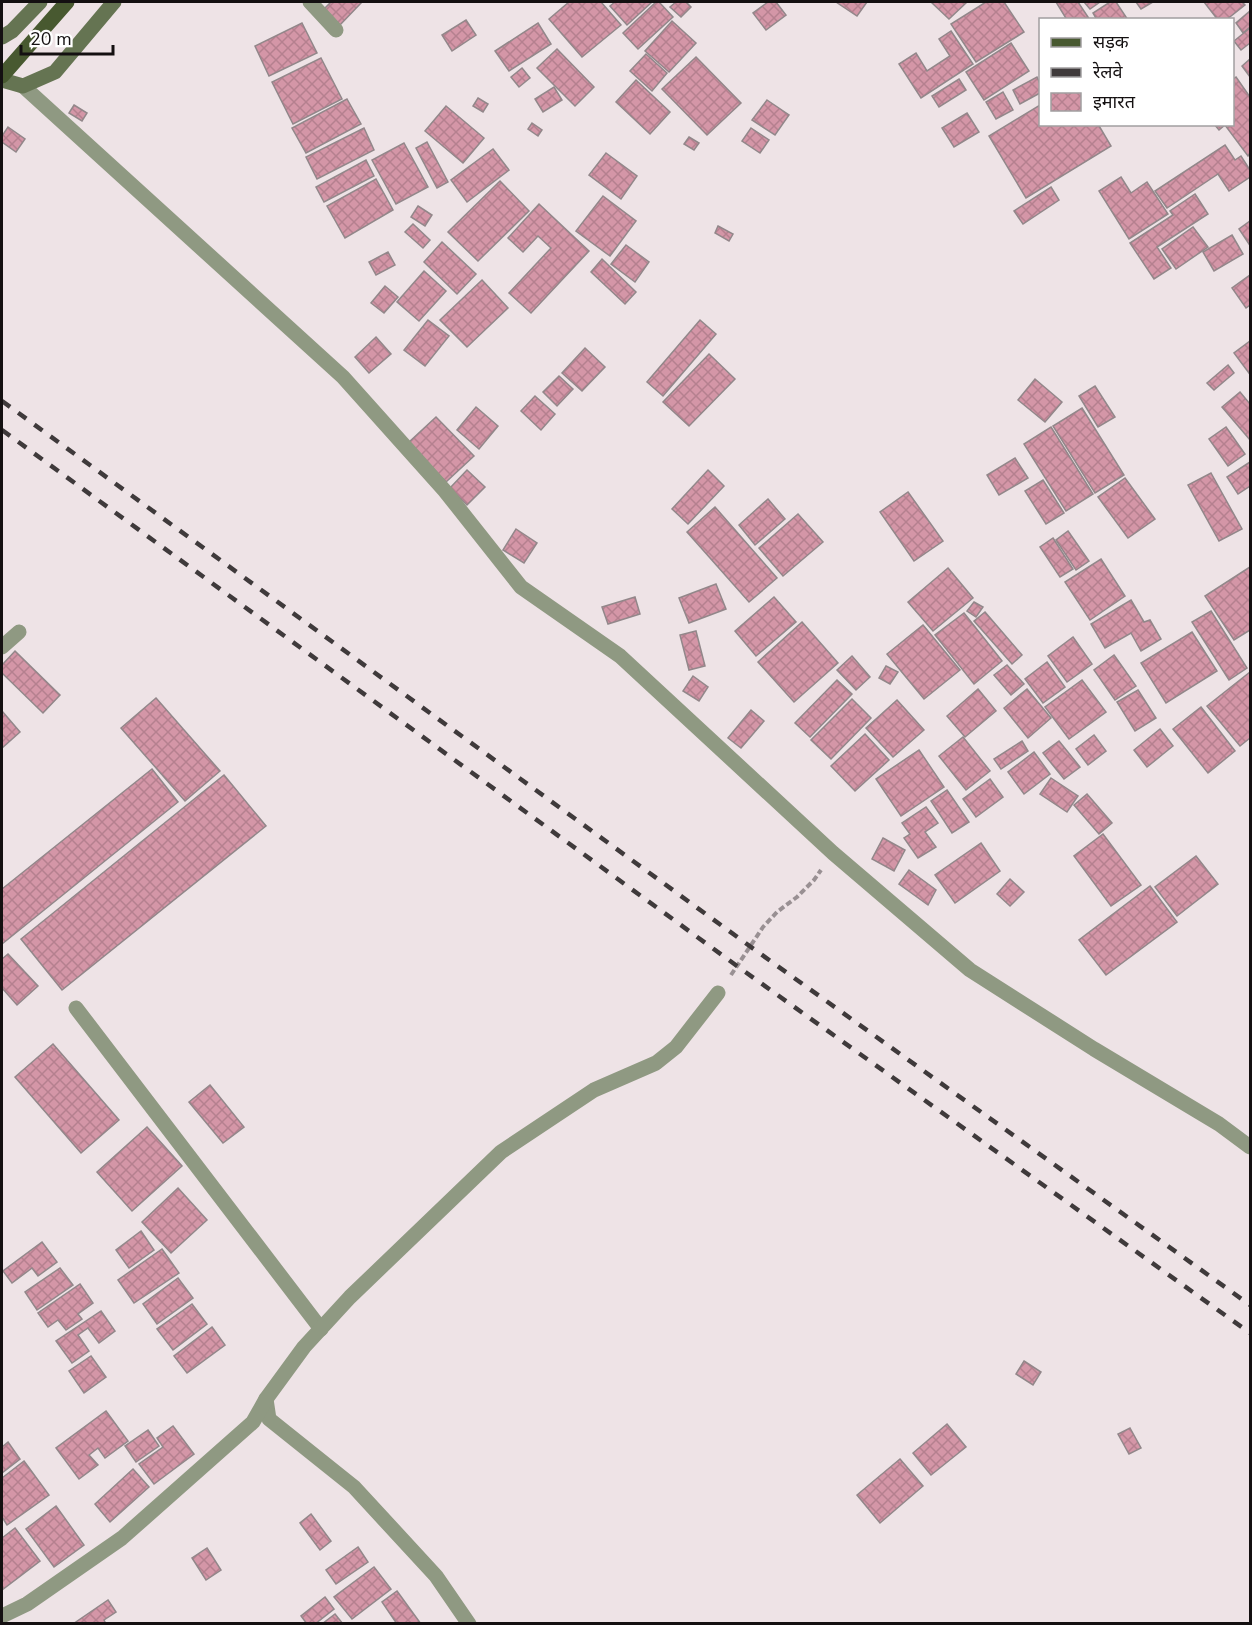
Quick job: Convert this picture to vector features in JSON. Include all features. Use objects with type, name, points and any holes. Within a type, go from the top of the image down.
[{"type":"main road","points":[[2,37],[40,2]]},
{"type":"main road","points":[[67,2],[2,78],[23,86],[55,72],[114,2]]},
{"type":"street","points":[[310,2],[336,30]]},
{"type":"street","points":[[23,86],[343,377],[445,491],[521,586],[620,656],[833,853],[970,970],[1094,1049],[1219,1124],[1251,1147]]},
{"type":"street","points":[[2,646],[19,632]]},
{"type":"street","points":[[2,1616],[27,1604],[122,1538],[253,1422],[266,1399],[304,1347],[350,1297],[501,1152],[594,1090],[656,1063],[676,1047],[718,993]]},
{"type":"street","points":[[76,1008],[321,1329]]},
{"type":"street","points":[[266,1399],[269,1419],[354,1486],[435,1576],[469,1623]]},
{"type":"path","points":[[718,993],[763,927],[814,880],[833,853]]},
{"type":"building","points":[[331,2],[362,2],[340,25],[324,9]]},
{"type":"building","points":[[569,2],[601,2],[621,25],[582,57],[549,19]]},
{"type":"building","points":[[615,2],[652,2],[627,25],[610,6]]},
{"type":"building","points":[[656,2],[659,2],[673,17],[638,49],[623,33]]},
{"type":"building","points":[[676,2],[686,2],[691,7],[681,17],[670,7]]},
{"type":"building","points":[[768,2],[776,2],[786,15],[766,30],[753,13]]},
{"type":"building","points":[[836,2],[867,2],[857,16]]},
{"type":"building","points":[[931,2],[967,2],[949,19]]},
{"type":"building","points":[[986,2],[1004,2],[1024,32],[976,62],[951,24]]},
{"type":"building","points":[[1056,2],[1078,2],[1089,18],[1066,18]]},
{"type":"building","points":[[1084,2],[1100,2],[1090,9]]},
{"type":"building","points":[[1110,2],[1116,2],[1127,18],[1096,18],[1093,13]]},
{"type":"building","points":[[1136,2],[1153,2],[1141,9]]},
{"type":"building","points":[[1204,2],[1242,2],[1245,5],[1229,18],[1216,18]]},
{"type":"building","points":[[1250,11],[1250,27],[1243,33],[1236,23]]},
{"type":"building","points":[[466,20],[476,35],[452,51],[442,35]]},
{"type":"building","points":[[672,21],[696,43],[669,72],[645,51]]},
{"type":"building","points":[[302,23],[317,53],[269,76],[255,46]]},
{"type":"building","points":[[538,23],[551,44],[509,71],[495,51]]},
{"type":"building","points":[[1250,28],[1250,43],[1241,50],[1234,41]]},
{"type":"building","points":[[951,31],[973,64],[921,98],[899,64],[916,53],[927,71],[950,56],[939,39]]},
{"type":"building","points":[[1011,43],[1029,71],[984,100],[966,72]]},
{"type":"building","points":[[557,49],[594,87],[575,106],[537,68]]},
{"type":"building","points":[[646,54],[667,73],[652,91],[630,71]]},
{"type":"building","points":[[696,57],[741,103],[707,135],[662,89]]},
{"type":"building","points":[[321,58],[342,99],[293,124],[272,82]]},
{"type":"building","points":[[1250,59],[1250,77],[1242,66]]},
{"type":"building","points":[[522,68],[530,78],[519,87],[511,77]]},
{"type":"building","points":[[1037,77],[1039,82],[1039,94],[1020,104],[1013,90]]},
{"type":"building","points":[[1236,77],[1250,97],[1250,153],[1248,156],[1226,126],[1234,126],[1234,78]]},
{"type":"building","points":[[959,79],[966,90],[939,107],[932,96]]},
{"type":"building","points":[[636,80],[670,112],[650,134],[616,102]]},
{"type":"building","points":[[554,87],[562,100],[543,112],[535,99]]},
{"type":"building","points":[[1003,92],[1013,110],[996,119],[986,102]]},
{"type":"building","points":[[478,98],[488,104],[483,112],[473,106]]},
{"type":"building","points":[[347,99],[361,124],[306,153],[292,128]]},
{"type":"building","points":[[767,100],[789,115],[775,135],[752,120]]},
{"type":"building","points":[[74,105],[87,113],[82,121],[69,113]]},
{"type":"building","points":[[446,106],[484,138],[463,163],[425,131]]},
{"type":"building","points":[[1039,106],[1039,126],[1099,126],[1111,146],[1026,198],[989,136]]},
{"type":"building","points":[[967,113],[979,132],[954,147],[942,128]]},
{"type":"building","points":[[532,123],[542,130],[538,136],[528,129]]},
{"type":"building","points":[[8,127],[25,139],[16,152],[2,142],[2,136]]},
{"type":"building","points":[[364,128],[374,150],[317,179],[306,157]]},
{"type":"building","points":[[751,128],[769,140],[760,153],[742,141]]},
{"type":"building","points":[[689,137],[699,143],[694,150],[684,144]]},
{"type":"building","points":[[427,142],[448,182],[437,188],[416,148]]},
{"type":"building","points":[[404,143],[428,187],[396,204],[372,160]]},
{"type":"building","points":[[1225,145],[1235,160],[1241,156],[1250,170],[1250,177],[1229,191],[1218,174],[1167,208],[1155,191]]},
{"type":"building","points":[[493,149],[509,170],[467,202],[451,180]]},
{"type":"building","points":[[606,153],[637,176],[621,199],[589,175]]},
{"type":"building","points":[[366,160],[374,176],[324,202],[316,187]]},
{"type":"building","points":[[1121,177],[1131,193],[1147,182],[1168,214],[1129,239],[1099,191]]},
{"type":"building","points":[[376,179],[393,210],[345,238],[327,206]]},
{"type":"building","points":[[500,181],[529,211],[478,261],[448,232]]},
{"type":"building","points":[[1051,187],[1059,200],[1023,224],[1014,211]]},
{"type":"building","points":[[1195,194],[1208,214],[1157,247],[1171,268],[1154,279],[1130,243],[1173,215],[1170,211]]},
{"type":"building","points":[[603,196],[636,221],[610,256],[576,231]]},
{"type":"building","points":[[539,204],[589,251],[531,313],[509,293],[551,248],[538,236],[523,252],[508,238]]},
{"type":"building","points":[[418,206],[432,215],[425,226],[411,217]]},
{"type":"building","points":[[1250,221],[1250,243],[1249,244],[1239,229]]},
{"type":"building","points":[[413,224],[430,240],[423,248],[405,232]]},
{"type":"building","points":[[718,226],[733,234],[729,241],[715,233]]},
{"type":"building","points":[[1193,227],[1208,247],[1176,269],[1162,249]]},
{"type":"building","points":[[1232,235],[1243,254],[1214,271],[1203,252]]},
{"type":"building","points":[[442,242],[476,274],[457,294],[424,262]]},
{"type":"building","points":[[626,245],[649,262],[635,282],[611,264]]},
{"type":"building","points":[[388,252],[395,265],[376,275],[369,262]]},
{"type":"building","points":[[602,259],[636,292],[625,304],[591,272]]},
{"type":"building","points":[[424,271],[446,291],[419,321],[397,302]]},
{"type":"building","points":[[1250,275],[1250,305],[1246,308],[1232,288]]},
{"type":"building","points":[[482,280],[508,308],[467,347],[440,320]]},
{"type":"building","points":[[385,286],[398,297],[384,313],[371,303]]},
{"type":"building","points":[[428,320],[449,336],[425,366],[404,350]]},
{"type":"building","points":[[700,320],[716,334],[663,396],[647,382]]},
{"type":"building","points":[[376,337],[391,354],[369,373],[355,357]]},
{"type":"building","points":[[1250,341],[1250,372],[1249,373],[1234,353]]},
{"type":"building","points":[[585,348],[605,367],[582,391],[562,373]]},
{"type":"building","points":[[709,354],[735,379],[689,426],[663,402]]},
{"type":"building","points":[[1228,365],[1234,373],[1214,390],[1207,383]]},
{"type":"building","points":[[559,376],[573,389],[557,406],[543,392]]},
{"type":"building","points":[[1035,379],[1062,402],[1045,422],[1018,400]]},
{"type":"building","points":[[1095,386],[1115,417],[1098,427],[1079,396]]},
{"type":"building","points":[[1240,392],[1250,404],[1250,440],[1222,407]]},
{"type":"building","points":[[535,396],[555,414],[541,430],[521,411]]},
{"type":"building","points":[[476,407],[498,426],[479,449],[457,430]]},
{"type":"building","points":[[1082,408],[1124,475],[1095,493],[1053,426]]},
{"type":"building","points":[[436,417],[474,456],[446,482],[408,443]]},
{"type":"building","points":[[1051,427],[1093,494],[1066,511],[1024,444]]},
{"type":"building","points":[[1226,427],[1245,454],[1228,466],[1209,439]]},
{"type":"building","points":[[1015,458],[1028,478],[999,495],[987,475]]},
{"type":"building","points":[[1250,462],[1250,486],[1238,494],[1227,477]]},
{"type":"building","points":[[467,470],[485,487],[467,505],[450,488]]},
{"type":"building","points":[[708,470],[724,486],[688,524],[672,509]]},
{"type":"building","points":[[1211,473],[1242,529],[1219,541],[1188,485]]},
{"type":"building","points":[[1125,478],[1155,519],[1128,538],[1098,497]]},
{"type":"building","points":[[1043,480],[1064,513],[1046,524],[1025,491]]},
{"type":"building","points":[[908,492],[943,541],[914,561],[880,512]]},
{"type":"building","points":[[768,499],[785,519],[755,545],[739,525]]},
{"type":"building","points":[[715,507],[777,578],[749,602],[687,532]]},
{"type":"building","points":[[798,514],[823,542],[783,576],[759,548]]},
{"type":"building","points":[[516,529],[537,543],[524,563],[503,550]]},
{"type":"building","points":[[1068,531],[1089,561],[1076,570],[1056,540]]},
{"type":"building","points":[[1053,538],[1073,569],[1060,577],[1040,547]]},
{"type":"building","points":[[1101,559],[1125,596],[1090,620],[1065,582]]},
{"type":"building","points":[[1250,567],[1250,630],[1234,640],[1205,596]]},
{"type":"building","points":[[948,568],[973,598],[933,631],[908,602]]},
{"type":"building","points":[[716,584],[726,609],[689,623],[679,598]]},
{"type":"building","points":[[635,597],[640,614],[608,624],[602,607]]},
{"type":"building","points":[[774,597],[796,622],[756,656],[735,631]]},
{"type":"building","points":[[1131,600],[1144,622],[1150,620],[1161,639],[1141,651],[1131,633],[1105,648],[1091,624]]},
{"type":"building","points":[[974,602],[983,607],[976,617],[967,611]]},
{"type":"building","points":[[1211,611],[1247,668],[1229,680],[1192,622]]},
{"type":"building","points":[[985,612],[1022,655],[1012,664],[974,621]]},
{"type":"building","points":[[964,613],[1002,661],[974,684],[935,635]]},
{"type":"building","points":[[802,622],[838,663],[794,702],[758,662]]},
{"type":"building","points":[[923,625],[960,670],[924,699],[887,654]]},
{"type":"building","points":[[696,631],[705,666],[689,670],[680,635]]},
{"type":"building","points":[[1192,632],[1217,671],[1166,703],[1141,663]]},
{"type":"building","points":[[1073,637],[1092,664],[1067,682],[1048,656]]},
{"type":"building","points":[[15,651],[60,695],[43,713],[2,673],[2,665]]},
{"type":"building","points":[[1114,655],[1136,686],[1115,700],[1094,670]]},
{"type":"building","points":[[852,656],[870,677],[856,690],[837,670]]},
{"type":"building","points":[[1047,662],[1065,687],[1043,703],[1025,679]]},
{"type":"building","points":[[1007,665],[1024,684],[1011,695],[994,675]]},
{"type":"building","points":[[886,666],[898,672],[890,684],[879,678]]},
{"type":"building","points":[[1250,672],[1250,738],[1240,746],[1207,706]]},
{"type":"building","points":[[693,676],[708,687],[699,701],[683,691]]},
{"type":"building","points":[[837,680],[852,694],[810,737],[795,723]]},
{"type":"building","points":[[1082,680],[1106,712],[1069,739],[1045,707]]},
{"type":"building","points":[[978,689],[996,711],[965,737],[947,716]]},
{"type":"building","points":[[1027,689],[1051,718],[1028,738],[1004,708]]},
{"type":"building","points":[[1138,690],[1156,718],[1135,731],[1117,702]]},
{"type":"building","points":[[156,698],[220,771],[185,801],[121,728]]},
{"type":"building","points":[[852,699],[871,718],[831,759],[811,740]]},
{"type":"building","points":[[897,700],[924,730],[893,757],[866,728]]},
{"type":"building","points":[[1201,707],[1235,751],[1208,773],[1173,729]]},
{"type":"building","points":[[751,710],[764,721],[741,748],[728,738]]},
{"type":"building","points":[[2,711],[20,732],[2,748]]},
{"type":"building","points":[[1160,729],[1173,746],[1147,767],[1134,750]]},
{"type":"building","points":[[865,734],[889,760],[855,791],[831,766]]},
{"type":"building","points":[[1094,735],[1106,751],[1088,765],[1076,749]]},
{"type":"building","points":[[963,737],[990,771],[966,790],[939,756]]},
{"type":"building","points":[[1022,741],[1028,751],[1001,769],[994,759]]},
{"type":"building","points":[[1059,741],[1080,767],[1064,779],[1043,753]]},
{"type":"building","points":[[919,750],[944,787],[901,816],[876,779]]},
{"type":"building","points":[[1034,752],[1050,774],[1024,794],[1008,772]]},
{"type":"building","points":[[152,769],[178,802],[2,944],[2,889]]},
{"type":"building","points":[[224,775],[266,826],[62,990],[21,939]]},
{"type":"building","points":[[1051,778],[1078,796],[1067,812],[1040,794]]},
{"type":"building","points":[[990,779],[1003,797],[976,817],[963,799]]},
{"type":"building","points":[[947,790],[969,822],[952,833],[931,801]]},
{"type":"building","points":[[1087,794],[1112,823],[1099,834],[1074,805]]},
{"type":"building","points":[[926,807],[938,823],[925,832],[936,847],[918,858],[904,838],[910,834],[902,823]]},
{"type":"building","points":[[1103,834],[1141,885],[1111,906],[1074,856]]},
{"type":"building","points":[[883,838],[905,850],[894,871],[872,859]]},
{"type":"building","points":[[981,843],[1000,871],[955,903],[935,875]]},
{"type":"building","points":[[1196,856],[1218,884],[1177,916],[1155,887]]},
{"type":"building","points":[[909,870],[936,890],[928,905],[899,884]]},
{"type":"building","points":[[1010,879],[1024,892],[1010,906],[997,894]]},
{"type":"building","points":[[1150,886],[1177,922],[1106,975],[1079,940]]},
{"type":"building","points":[[8,954],[38,986],[17,1005],[2,988],[2,959]]},
{"type":"building","points":[[53,1044],[119,1120],[81,1153],[15,1077]]},
{"type":"building","points":[[210,1085],[244,1127],[223,1143],[189,1102]]},
{"type":"building","points":[[147,1127],[182,1166],[132,1211],[97,1172]]},
{"type":"building","points":[[178,1188],[207,1220],[171,1253],[142,1222]]},
{"type":"building","points":[[141,1231],[154,1250],[129,1268],[116,1250]]},
{"type":"building","points":[[42,1242],[57,1262],[38,1276],[32,1268],[12,1283],[3,1271]]},
{"type":"building","points":[[162,1249],[179,1273],[134,1303],[118,1280]]},
{"type":"building","points":[[60,1268],[73,1285],[37,1310],[25,1292]]},
{"type":"building","points":[[178,1278],[193,1298],[157,1324],[143,1304]]},
{"type":"building","points":[[80,1284],[93,1303],[78,1314],[82,1319],[66,1330],[58,1320],[48,1327],[38,1313]]},
{"type":"building","points":[[192,1304],[207,1324],[173,1350],[157,1329]]},
{"type":"building","points":[[101,1311],[115,1331],[99,1343],[88,1328],[78,1335],[89,1351],[72,1363],[56,1341]]},
{"type":"building","points":[[212,1327],[225,1345],[187,1373],[174,1356]]},
{"type":"building","points":[[91,1356],[106,1377],[84,1393],[69,1371]]},
{"type":"building","points":[[1024,1361],[1041,1372],[1033,1385],[1016,1374]]},
{"type":"building","points":[[106,1411],[128,1441],[105,1458],[98,1448],[89,1455],[98,1465],[79,1479],[56,1448]]},
{"type":"building","points":[[947,1424],[966,1447],[931,1475],[913,1453]]},
{"type":"building","points":[[173,1426],[194,1454],[154,1484],[139,1464],[163,1447],[157,1438]]},
{"type":"building","points":[[1130,1428],[1141,1448],[1129,1454],[1118,1434]]},
{"type":"building","points":[[148,1430],[159,1446],[136,1462],[125,1446]]},
{"type":"building","points":[[8,1442],[20,1459],[2,1473],[2,1447]]},
{"type":"building","points":[[900,1459],[923,1486],[880,1523],[857,1495]]},
{"type":"building","points":[[24,1461],[49,1495],[7,1525],[2,1517],[2,1478]]},
{"type":"building","points":[[133,1469],[149,1487],[110,1522],[95,1504]]},
{"type":"building","points":[[56,1506],[84,1545],[54,1567],[26,1529]]},
{"type":"building","points":[[311,1514],[331,1541],[320,1550],[300,1523]]},
{"type":"building","points":[[15,1528],[40,1561],[2,1590],[2,1538]]},
{"type":"building","points":[[358,1547],[368,1562],[336,1584],[326,1570]]},
{"type":"building","points":[[207,1548],[221,1570],[206,1580],[192,1558]]},
{"type":"building","points":[[374,1567],[391,1589],[352,1619],[334,1597]]},
{"type":"building","points":[[397,1591],[421,1624],[397,1624],[382,1602]]},
{"type":"building","points":[[325,1597],[334,1609],[315,1624],[307,1624],[301,1616]]},
{"type":"building","points":[[108,1600],[116,1612],[104,1620],[106,1624],[73,1624]]},
{"type":"building","points":[[335,1614],[343,1624],[322,1624]]},
{"type":"railway","points":[[2,401],[751,947],[1250,1305]]},
{"type":"railway","points":[[2,430],[737,966],[1250,1333]]}]
